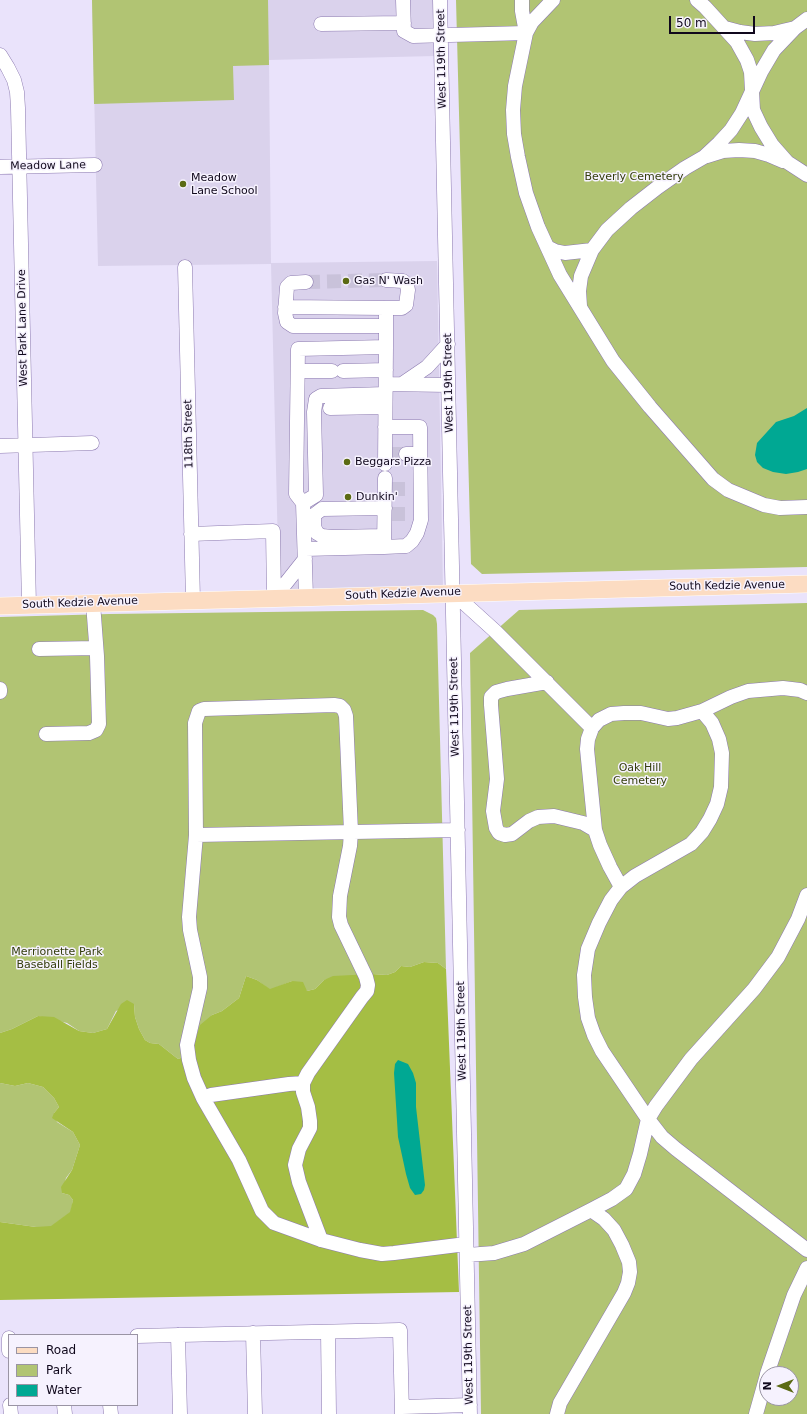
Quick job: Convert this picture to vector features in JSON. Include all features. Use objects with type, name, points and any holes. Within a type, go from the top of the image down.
[{"type":"main road","name":"South Kedzie Avenue","points":[[0,606],[807,584]]},
{"type":"street","points":[[403,0],[404,30],[413,36],[441,34],[526,33]]},
{"type":"street","name":"West 119th Street","points":[[440,0],[470,1410]]},
{"type":"street","points":[[522,0],[522,11],[526,33]]},
{"type":"street","points":[[553,0],[532,22],[526,33],[515,86],[513,110],[514,134],[526,193],[538,227],[560,275],[613,361],[650,407],[713,479],[728,490],[764,505],[780,508],[807,507]]},
{"type":"street","points":[[696,0],[705,7],[737,42],[747,60],[751,72],[753,110],[772,146],[786,162]]},
{"type":"street","points":[[704,157],[731,130],[742,113],[760,72],[774,50],[795,28],[807,19]]},
{"type":"street","points":[[320,24],[404,23]]},
{"type":"street","points":[[725,28],[755,34],[774,33],[795,28]]},
{"type":"street","name":"West Park Lane Drive","points":[[0,55],[14,80],[17,92],[20,167],[29,605]]},
{"type":"street","points":[[581,308],[581,276],[592,250],[607,230],[631,208],[685,168],[704,157],[722,151],[739,150],[755,151],[769,155],[786,162],[807,175]]},
{"type":"street","name":"Meadow Lane","points":[[0,167],[95,165]]},
{"type":"street","points":[[547,247],[555,251],[565,253],[592,250]]},
{"type":"street","name":"118th Street","points":[[185,267],[193,600]]},
{"type":"street","points":[[285,307],[402,308],[406,305],[408,290],[407,285],[403,281],[386,280]]},
{"type":"street","points":[[306,282],[290,282],[286,287],[285,307],[287,322],[293,326],[386,326]]},
{"type":"street","points":[[384,541],[387,512],[385,427],[386,308]]},
{"type":"street","points":[[330,408],[402,384],[426,367],[448,344]]},
{"type":"street","points":[[306,597],[303,503],[296,494],[298,349],[386,347]]},
{"type":"street","points":[[298,377],[337,371],[386,389]]},
{"type":"street","points":[[298,377],[316,399],[314,412],[316,495],[303,503]]},
{"type":"street","points":[[402,384],[448,385]]},
{"type":"street","points":[[316,399],[321,396],[386,389]]},
{"type":"street","points":[[385,427],[420,427],[413,454],[414,514],[421,520],[417,533],[412,541],[406,546],[384,541],[322,536],[317,533],[314,527],[314,515],[322,509],[387,512]]},
{"type":"street","points":[[0,446],[92,443]]},
{"type":"street","points":[[191,534],[273,531],[275,598]]},
{"type":"street","points":[[275,598],[305,554],[384,541]]},
{"type":"street","points":[[453,593],[496,631],[592,728]]},
{"type":"street","points":[[46,734],[89,733],[96,730],[99,724],[93,603]]},
{"type":"street","points":[[39,649],[96,648]]},
{"type":"street","points":[[547,682],[507,689],[496,692],[491,697],[497,779],[493,811],[496,828],[499,833],[505,835],[512,834],[538,817],[554,816],[582,823],[595,830]]},
{"type":"street","points":[[621,887],[610,867],[595,830],[587,749],[588,738],[592,728],[599,720],[611,714],[624,713],[641,714],[668,719],[678,718],[702,711],[731,697],[748,691],[783,688],[800,690],[807,693]]},
{"type":"street","points":[[320,1240],[299,1182],[295,1165],[299,1149],[310,1128],[308,1107],[303,1092],[303,1083],[308,1073],[366,991],[368,985],[366,977],[341,925],[339,916],[340,896],[350,846],[351,832],[346,716],[344,710],[340,706],[334,705],[204,709],[199,711],[195,723],[196,835],[189,917],[190,930],[200,977],[200,988],[187,1045],[189,1060],[194,1078],[203,1098],[239,1160],[257,1202],[266,1217],[285,1228],[320,1240],[372,1253],[382,1254],[466,1250],[494,1253],[509,1250],[524,1244],[612,1199],[626,1189],[634,1174],[648,1119],[656,1106],[691,1059],[754,989],[778,957],[798,919],[807,895]]},
{"type":"street","points":[[702,711],[712,723],[719,738],[722,753],[721,787],[717,804],[702,832],[691,844],[650,867],[621,887],[611,900],[588,949],[584,975],[588,1018],[602,1051],[662,1137],[676,1150],[807,1250]]},
{"type":"street","points":[[196,835],[458,830]]},
{"type":"street","points":[[203,1098],[210,1095],[303,1083]]},
{"type":"street","points":[[557,1414],[560,1403],[624,1293],[630,1272],[629,1262],[614,1230],[604,1219],[591,1210]]},
{"type":"street","points":[[770,1366],[794,1295],[807,1268]]},
{"type":"street","points":[[138,1336],[400,1330],[402,1411],[470,1410]]},
{"type":"street","points":[[328,1332],[329,1414]]},
{"type":"street","points":[[253,1333],[254,1414]]},
{"type":"street","points":[[178,1335],[180,1414]]},
{"type":"street","points":[[756,1414],[759,1403]]},
{"type":"shaded area","points":[[92,0],[433,0],[435,56],[269,60],[271,263],[437,261],[443,588],[279,591],[271,264],[98,266]]},
{"type":"shaded area","points":[[424,962],[438,963],[446,969],[459,1292],[0,1300],[0,1222],[36,1227],[51,1226],[70,1212],[73,1200],[69,1195],[62,1193],[61,1187],[72,1170],[80,1145],[73,1132],[52,1118],[59,1107],[54,1098],[43,1087],[28,1083],[15,1086],[0,1083],[0,1033],[12,1029],[38,1016],[54,1017],[79,1031],[93,1033],[107,1029],[121,1004],[127,1000],[134,1004],[135,1017],[145,1040],[150,1043],[159,1044],[178,1059],[186,1056],[192,1050],[200,1025],[212,1015],[222,1011],[239,998],[246,976],[257,980],[270,989],[292,981],[303,982],[307,991],[315,989],[324,980],[333,976],[372,974],[387,975],[395,972],[401,966],[410,967]]},
{"type":"green space","points":[[92,0],[268,0],[269,65],[233,66],[234,100],[94,104]]},
{"type":"green space","name":"Beverly Cemetery","points":[[456,0],[807,0],[807,567],[482,574],[471,564]]},
{"type":"green space","name":"Oak Hill Cemetery","points":[[807,603],[807,1414],[481,1414],[470,653],[519,610]]},
{"type":"green space","name":"Merrionette Park Baseball Fields","points":[[423,610],[436,618],[437,624],[446,969],[438,963],[424,962],[410,967],[401,966],[395,972],[387,975],[372,974],[324,980],[315,989],[307,991],[292,981],[270,990],[257,980],[246,976],[239,998],[222,1011],[212,1015],[192,1050],[186,1056],[178,1059],[159,1044],[150,1043],[145,1040],[135,1017],[134,1004],[116,1011],[107,1029],[93,1033],[79,1031],[67,1023],[38,1016],[12,1029],[0,1033],[0,617]]},
{"type":"green space","points":[[0,1083],[15,1086],[28,1083],[43,1087],[54,1098],[59,1107],[54,1113],[57,1122],[73,1132],[80,1145],[72,1170],[66,1178],[62,1193],[69,1195],[73,1200],[71,1212],[51,1227],[36,1227],[0,1222]]},
{"type":"water","points":[[807,408],[807,469],[786,474],[773,472],[763,468],[757,462],[755,455],[757,443],[776,422],[794,416]]},
{"type":"water","points":[[398,1060],[408,1064],[416,1083],[416,1107],[425,1185],[421,1194],[415,1195],[410,1188],[398,1137],[394,1073],[395,1064]]},
{"type":"tunnel","points":[[306,282],[386,280]]},
{"type":"tunnel","points":[[390,454],[406,454]]},
{"type":"tunnel","points":[[391,489],[407,489]]},
{"type":"tunnel","points":[[391,514],[407,514]]},
{"type":"place","name":"Meadow Lane School","points":[[183,184]]},
{"type":"place","name":"Gas N' Wash","points":[[346,281]]},
{"type":"place","name":"Beggars Pizza","points":[[347,462]]},
{"type":"place","name":"Dunkin'","points":[[348,497]]}]
